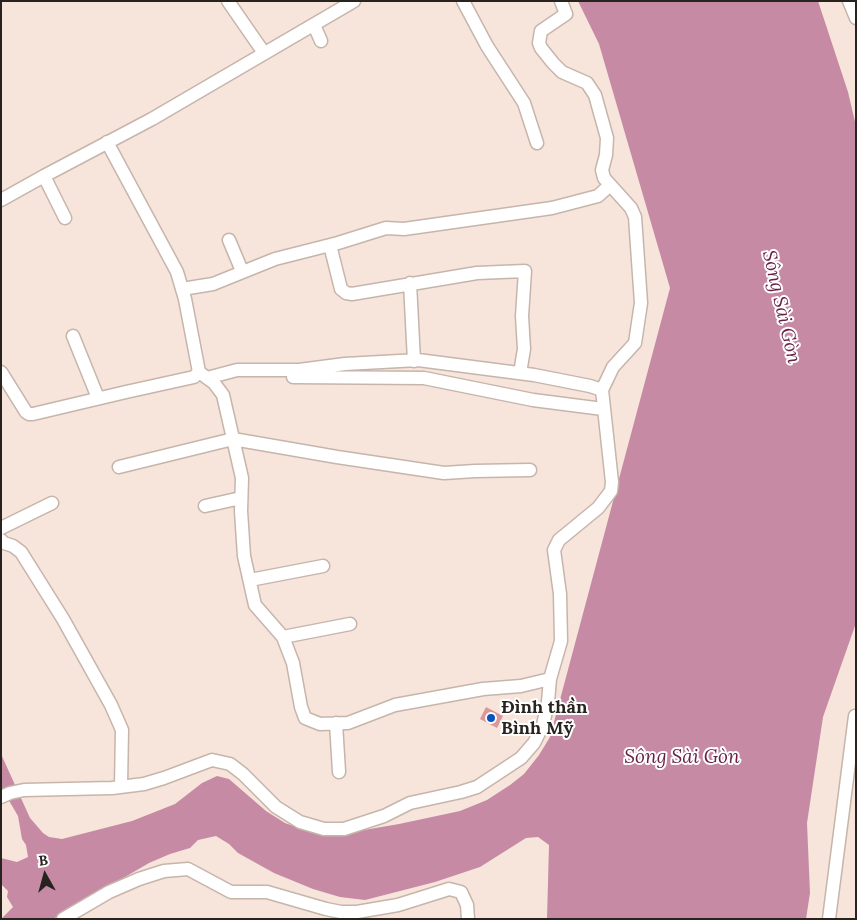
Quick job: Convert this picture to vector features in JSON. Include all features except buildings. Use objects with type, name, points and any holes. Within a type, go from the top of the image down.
[{"type":"street","points":[[228,1],[264,53]]},
{"type":"street","points":[[1,200],[152,119],[354,1]]},
{"type":"street","points":[[463,1],[487,46],[524,103],[537,143]]},
{"type":"street","points":[[1,797],[24,790],[144,784],[212,760],[230,764],[243,774],[276,807],[300,822],[324,830],[344,829],[384,816],[410,803],[476,787],[521,758],[534,743],[543,725],[550,679],[561,641],[560,594],[555,565],[555,545],[598,508],[611,490],[612,482],[602,390],[613,367],[635,343],[641,303],[635,217],[632,208],[604,178],[602,170],[606,155],[607,138],[595,95],[586,83],[562,72],[541,48],[539,43],[541,31],[566,14],[561,1]]},
{"type":"street","points":[[849,1],[856,18]]},
{"type":"street","points":[[314,25],[321,41]]},
{"type":"street","points":[[107,142],[177,272],[207,378],[223,395],[242,478],[241,498],[244,556],[255,605],[283,637],[293,663],[300,707],[305,718],[320,724],[348,723],[395,705],[550,679]]},
{"type":"street","points":[[44,176],[64,218]]},
{"type":"street","points":[[182,289],[212,284],[275,259],[386,228],[404,230],[552,208],[598,196],[610,185]]},
{"type":"street","points":[[229,240],[242,271]]},
{"type":"street","points":[[330,245],[341,289],[346,293],[477,273],[525,271],[522,316],[524,349],[520,373]]},
{"type":"street","points":[[410,284],[414,360]]},
{"type":"street","points":[[73,336],[98,398]]},
{"type":"street","points":[[207,378],[236,370],[299,370],[345,364],[414,360],[520,373],[602,390]]},
{"type":"street","points":[[1,372],[29,414],[194,377],[424,378],[533,400],[603,409]]},
{"type":"street","points":[[119,467],[233,439],[444,473],[530,470]]},
{"type":"street","points":[[205,506],[241,498]]},
{"type":"street","points":[[1,528],[52,503]]},
{"type":"street","points":[[1,540],[21,552],[63,619],[111,705],[122,730],[121,786]]},
{"type":"street","points":[[250,580],[323,566]]},
{"type":"street","points":[[283,637],[350,624]]},
{"type":"street","points":[[855,714],[856,730]]},
{"type":"street","points":[[829,919],[855,714]]},
{"type":"street","points":[[336,724],[339,772]]},
{"type":"street","points":[[843,804],[856,798]]},
{"type":"street","points":[[63,919],[109,892],[139,879],[164,871],[188,869],[231,892],[267,892],[341,912],[374,914],[450,889],[461,892],[467,905],[468,919]]},
{"type":"water","name":"Sông Sài Gòn","points":[[578,1],[818,1],[848,92],[856,126],[856,623],[823,717],[807,823],[810,893],[806,919],[547,919],[549,845],[538,837],[526,838],[480,867],[435,882],[365,900],[340,897],[313,889],[274,873],[238,853],[229,844],[216,836],[198,840],[190,848],[149,863],[53,919],[1,919],[13,907],[7,897],[8,891],[1,884],[1,858],[17,862],[28,857],[26,845],[22,839],[18,816],[1,787],[1,754],[30,818],[49,837],[62,839],[132,821],[175,804],[202,783],[217,776],[229,779],[266,811],[285,823],[305,830],[327,832],[364,830],[399,824],[460,811],[487,800],[524,774],[539,755],[550,737],[670,288],[599,44]]},
{"type":"place","name":"Đình thần Bình Mỹ","points":[[491,718]]}]
